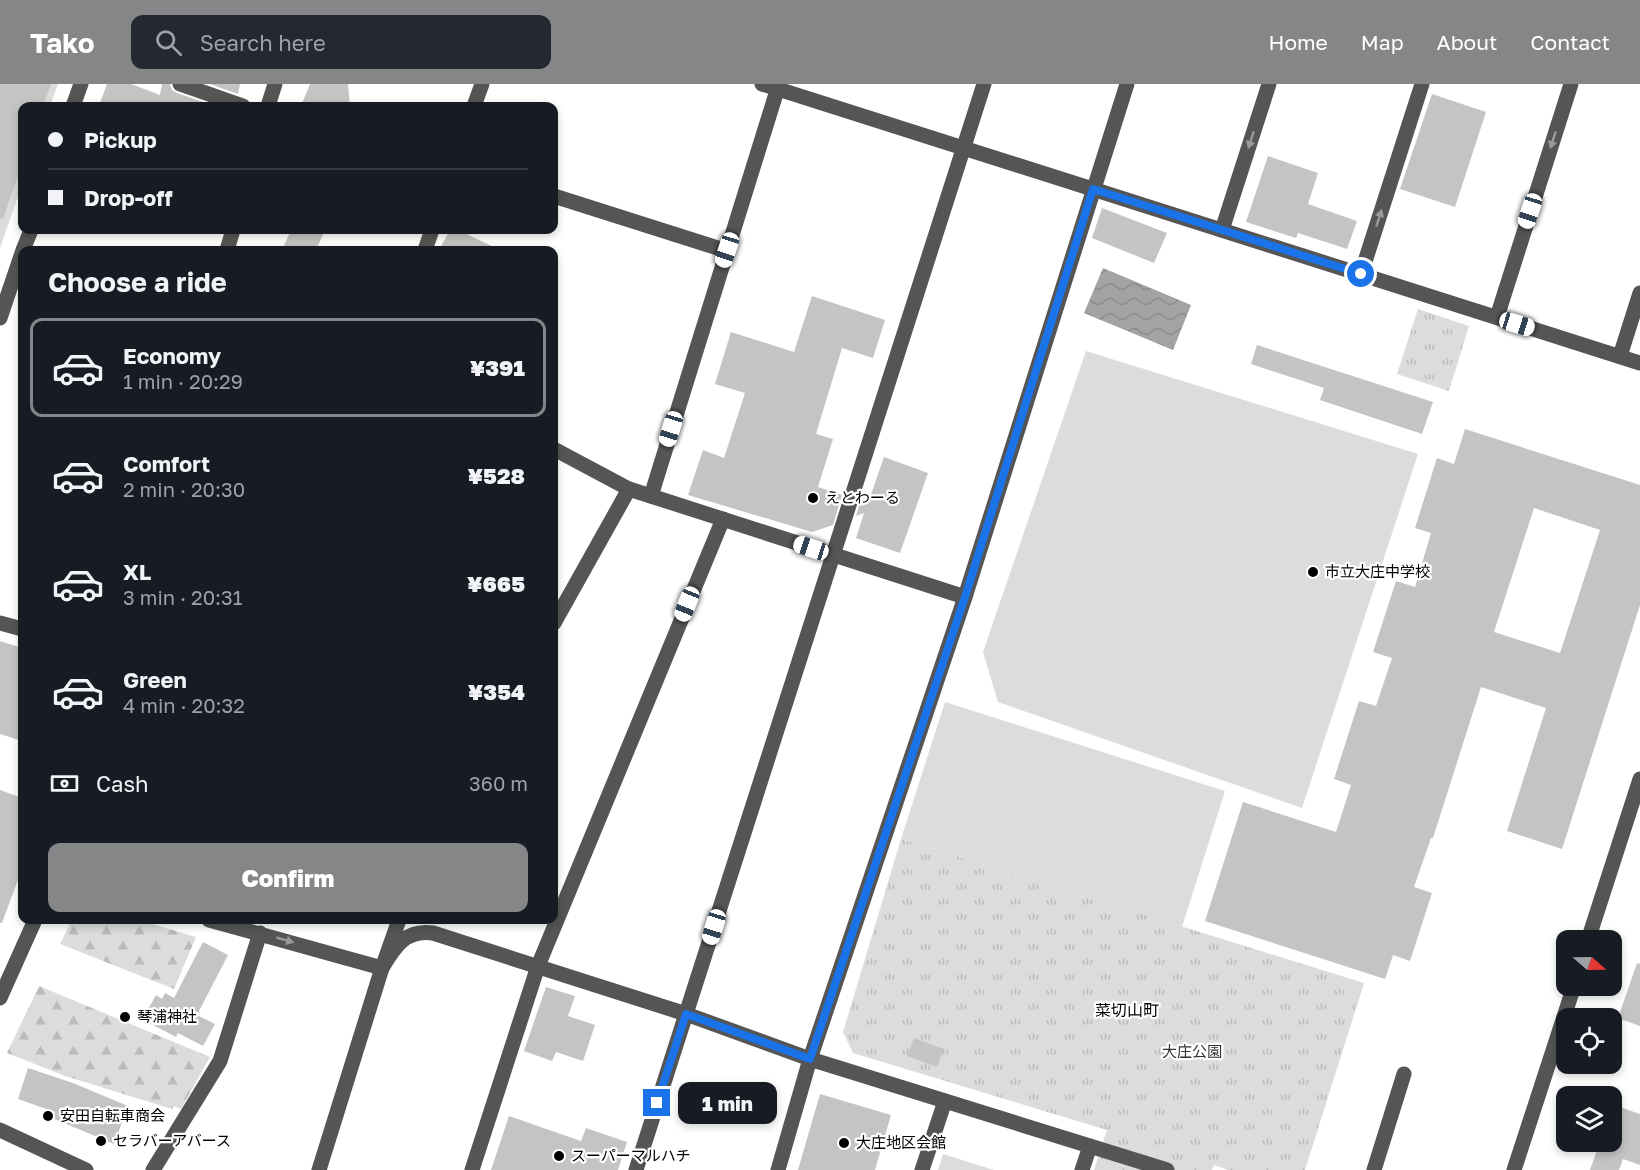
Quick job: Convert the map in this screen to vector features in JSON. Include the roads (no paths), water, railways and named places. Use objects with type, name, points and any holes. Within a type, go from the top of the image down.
[{"type":"street","points":[[74,102],[81,84]]},
{"type":"street","points":[[180,84],[232,102]]},
{"type":"street","points":[[269,102],[274,84]]},
{"type":"street","points":[[475,102],[482,84]]},
{"type":"street","points":[[762,84],[779,87],[1640,363]]},
{"type":"street","points":[[636,1170],[984,84]]},
{"type":"street","points":[[778,1170],[810,1059],[965,597],[1127,84]]},
{"type":"street","points":[[1222,230],[1269,84]]},
{"type":"street","points":[[1361,274],[1422,84]]},
{"type":"street","points":[[1497,317],[1571,84]]},
{"type":"street","points":[[651,495],[779,87]]},
{"type":"street","points":[[558,197],[727,250]]},
{"type":"street","points":[[0,318],[18,266]]},
{"type":"street","points":[[1620,356],[1640,293]]},
{"type":"street","points":[[558,450],[629,489],[965,597]]},
{"type":"street","points":[[558,616],[629,489]]},
{"type":"street","points":[[558,918],[723,519]]},
{"type":"street","points":[[0,623],[18,628]]},
{"type":"street","points":[[1591,930],[1640,779]]},
{"type":"street","points":[[0,998],[33,924]]},
{"type":"street","points":[[224,924],[382,968]]},
{"type":"street","points":[[319,1170],[398,924]]},
{"type":"street","points":[[472,1170],[538,966],[555,924]]},
{"type":"street","points":[[382,968],[395,947],[404,939],[421,931],[433,933],[686,1014],[810,1059],[1167,1170]]},
{"type":"street","points":[[153,1170],[220,1060],[260,933]]},
{"type":"street","points":[[1514,1170],[1571,996]]},
{"type":"street","points":[[1374,1170],[1404,1074]]},
{"type":"street","points":[[922,1170],[945,1101]]},
{"type":"street","points":[[0,1130],[86,1170]]},
{"type":"street","points":[[1082,1170],[1090,1146]]},
{"type":"water","points":[[1103,268],[1191,305],[1173,350],[1084,313]]},
{"type":"place","name":"えとわーる","points":[[813,498]]},
{"type":"place","name":"市立大庄中学校","points":[[1313,572]]},
{"type":"place","name":"琴浦神社","points":[[125,1017]]},
{"type":"place","name":"安田自転車商会","points":[[48,1116]]},
{"type":"place","name":"セラバーアバース","points":[[101,1141]]},
{"type":"place","name":"大庄地区会館","points":[[844,1143]]},
{"type":"place","name":"スーパーマルハチ","points":[[559,1156]]},
{"type":"district","name":"菜切山町","points":[[1127,1010]]},
{"type":"park label","name":"大庄公園","points":[[1192,1052]]}]
